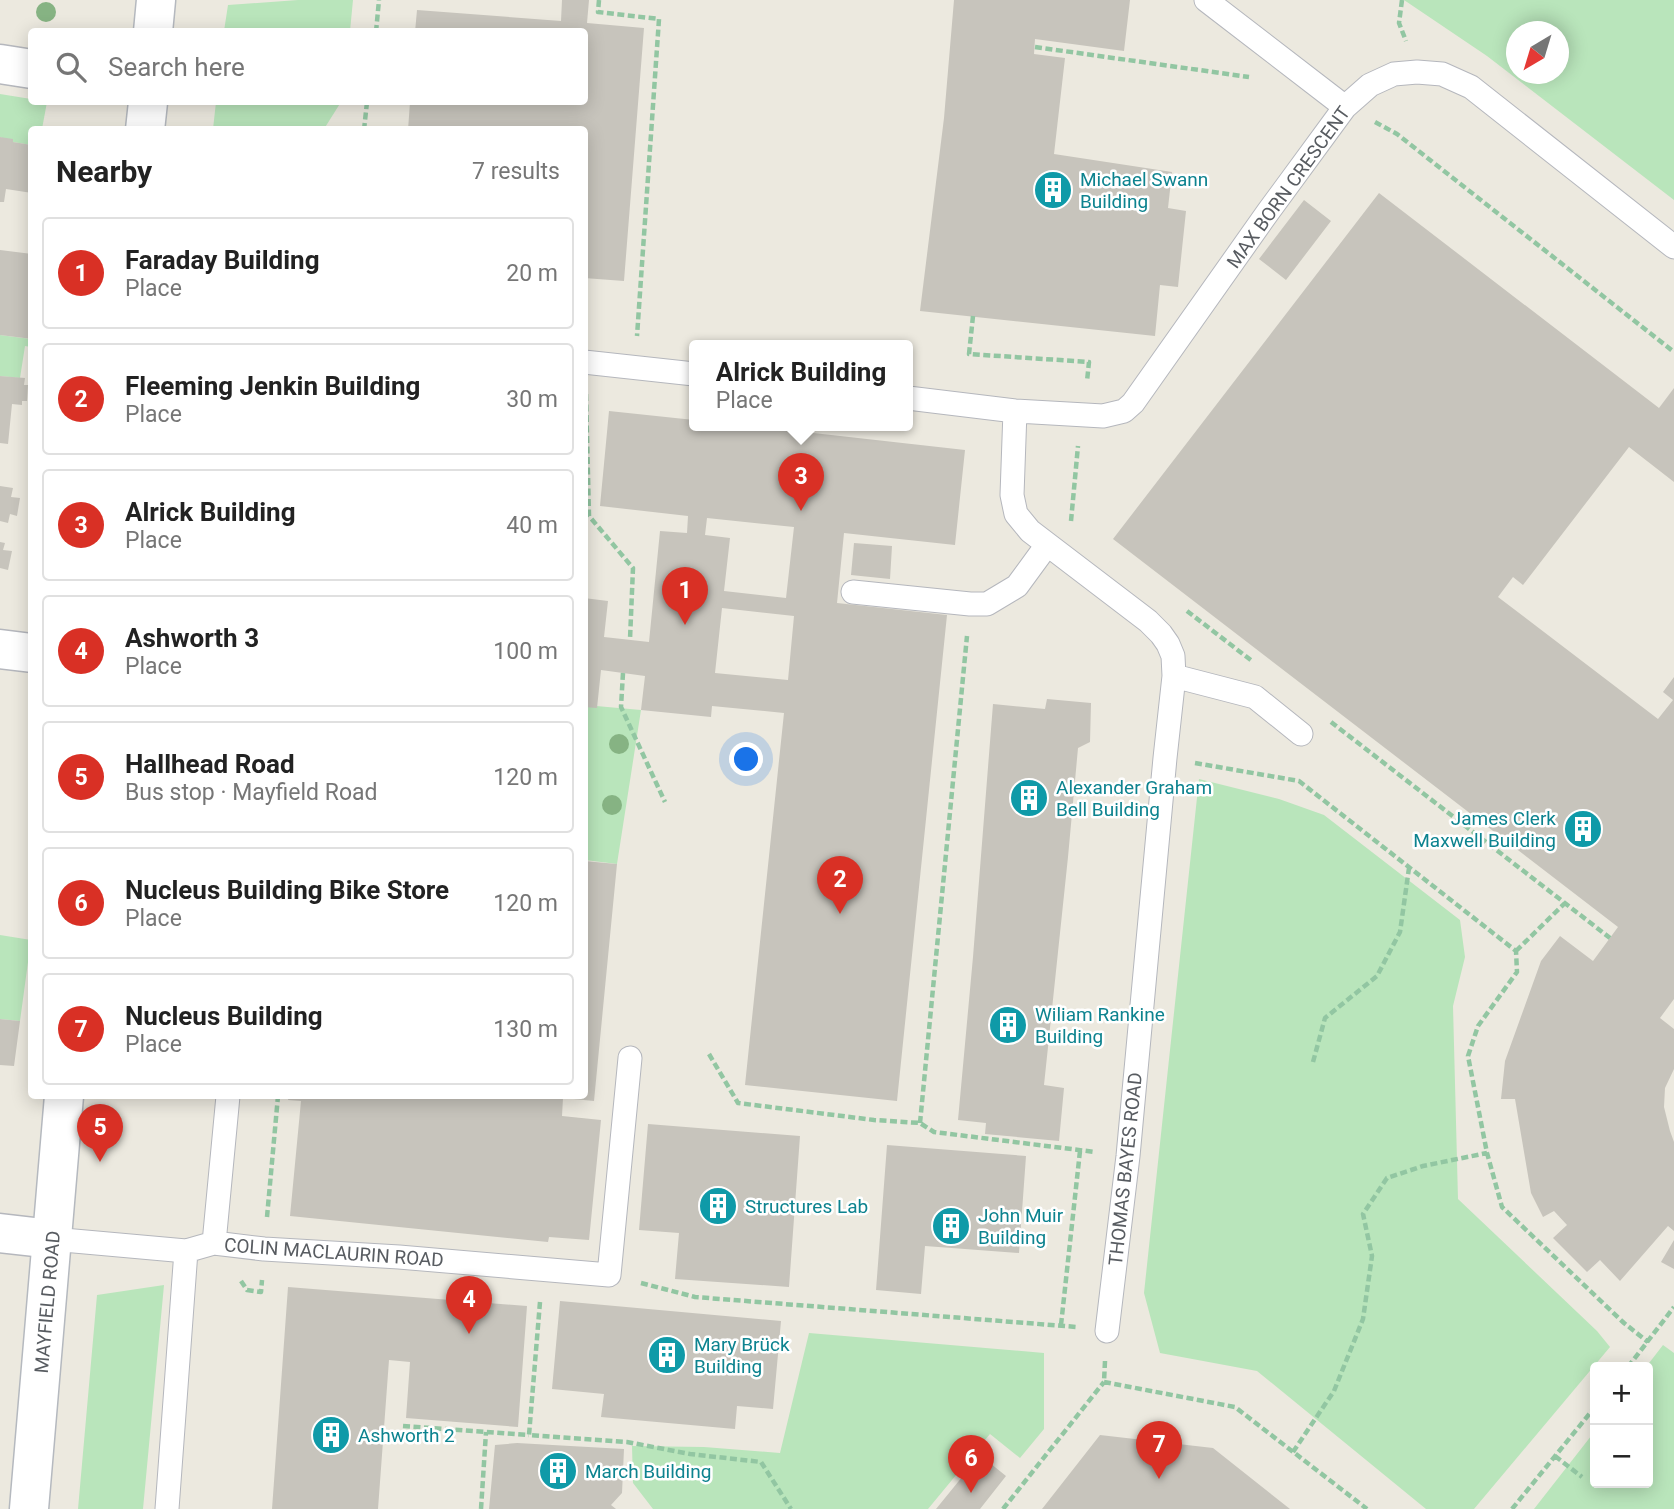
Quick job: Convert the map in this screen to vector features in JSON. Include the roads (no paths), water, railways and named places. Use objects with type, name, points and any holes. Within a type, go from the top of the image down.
[{"type":"street","points":[[153,28],[156,0]]},
{"type":"street","points":[[0,64],[28,68]]},
{"type":"street","points":[[145,126],[148,105]]},
{"type":"street","points":[[0,649],[28,652]]},
{"type":"street","name":"MAYFIELD ROAD","points":[[29,1509],[64,1099]]},
{"type":"street","points":[[0,1233],[52,1239]]},
{"type":"lane","points":[[1206,0],[1345,107]]},
{"type":"lane","name":"MAX BORN CRESCENT","points":[[913,399],[1015,411],[1103,416],[1124,411],[1133,403],[1345,107],[1370,85],[1394,74],[1442,74],[1471,87],[1674,247]]},
{"type":"lane","points":[[588,362],[689,373]]},
{"type":"lane","name":"THOMAS BAYES ROAD","points":[[1015,411],[1012,495],[1016,514],[1030,531],[1047,545],[1148,621],[1161,634],[1173,656],[1174,676],[1128,1156],[1107,1331]]},
{"type":"lane","points":[[853,592],[987,604],[1017,586],[1047,545]]},
{"type":"lane","points":[[1174,676],[1255,697],[1301,734]]},
{"type":"lane","name":"COLIN MACLAURIN ROAD","points":[[52,1239],[186,1251],[214,1243],[609,1275],[630,1058]]},
{"type":"lane","points":[[214,1243],[228,1099]]},
{"type":"lane","points":[[167,1509],[186,1251]]},
{"type":"place","name":"Michael Swann Building","points":[[1053,190]]},
{"type":"place","name":"Alrick Building","points":[[801,511]]},
{"type":"place","name":"Faraday Building","points":[[685,625]]},
{"type":"place","name":"Alexander Graham Bell Building","points":[[1029,798]]},
{"type":"place","name":"James Clerk Maxwell Building","points":[[1583,829]]},
{"type":"place","name":"Fleeming Jenkin Building","points":[[840,914]]},
{"type":"place","name":"Wiliam Rankine Building","points":[[1008,1025]]},
{"type":"place","name":"Hallhead Road","points":[[100,1162]]},
{"type":"place","name":"Structures Lab","points":[[718,1206]]},
{"type":"place","name":"John Muir Building","points":[[951,1226]]},
{"type":"place","name":"Ashworth 3","points":[[469,1334]]},
{"type":"place","name":"Mary Brück Building","points":[[667,1355]]},
{"type":"place","name":"Ashworth 2","points":[[331,1435]]},
{"type":"place","name":"March Building","points":[[558,1471]]},
{"type":"place","name":"Nucleus Building","points":[[1159,1479]]},
{"type":"place","name":"Nucleus Building Bike Store","points":[[971,1493]]}]
